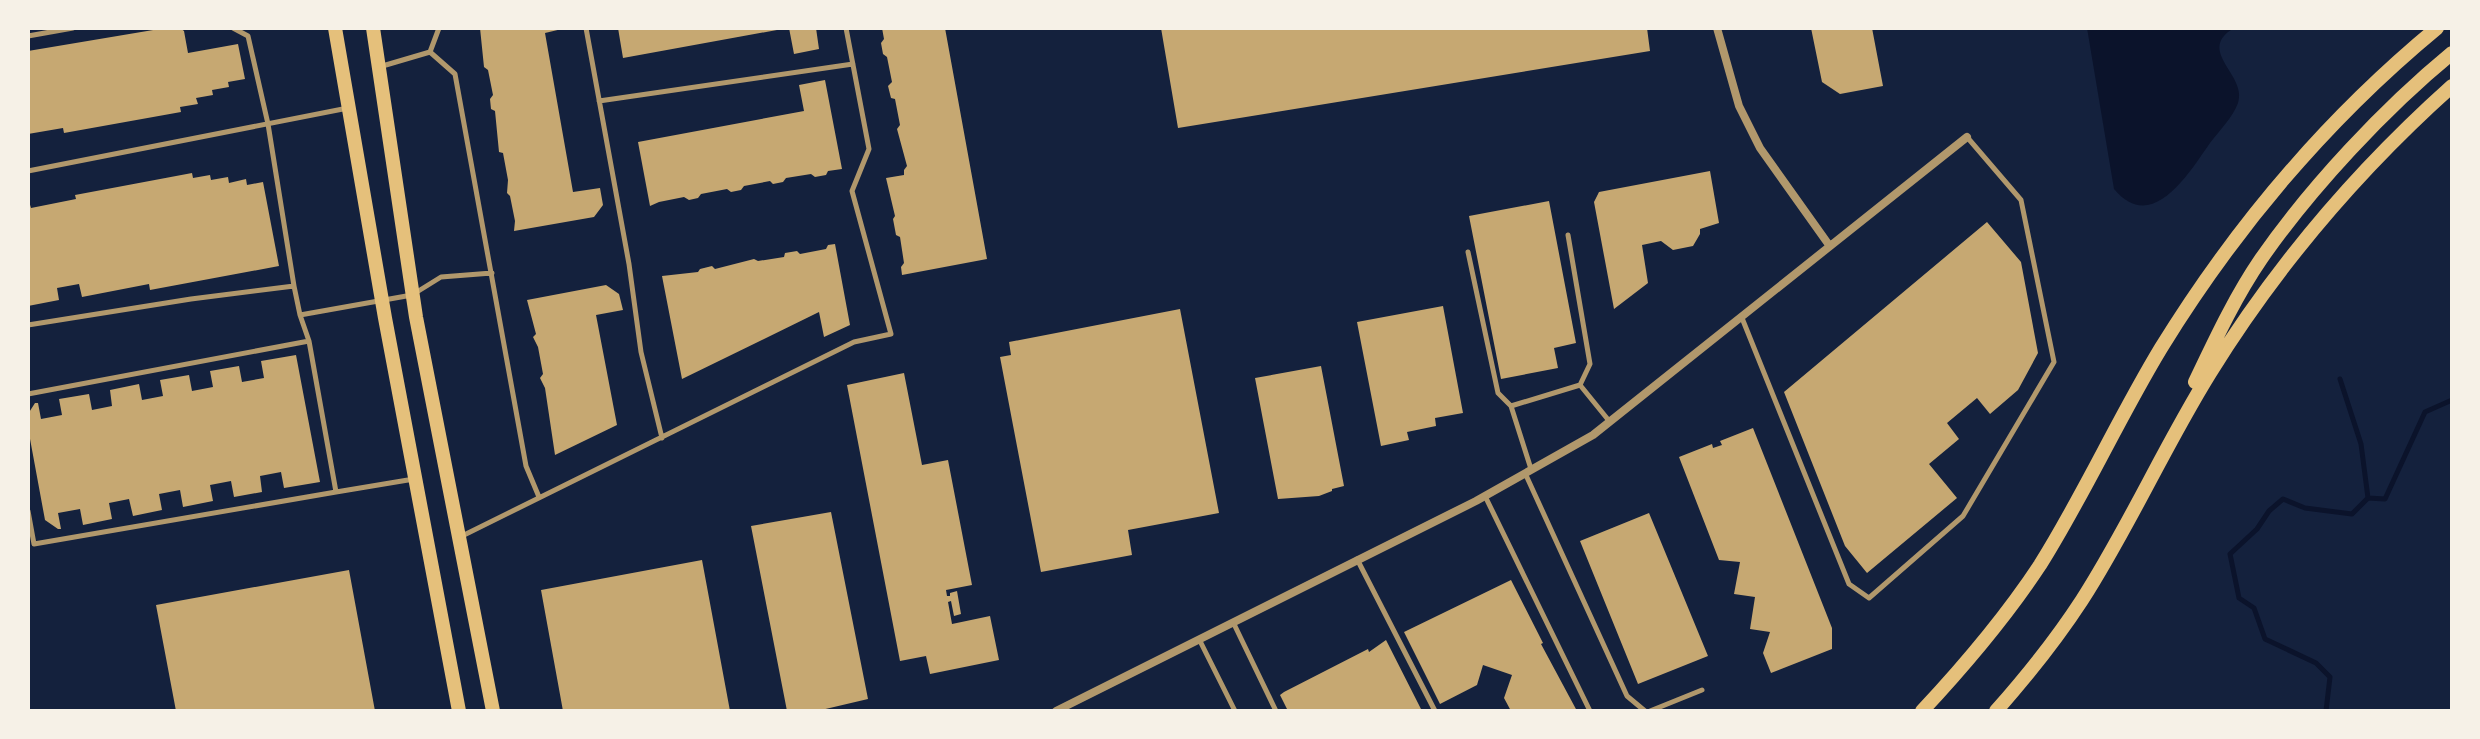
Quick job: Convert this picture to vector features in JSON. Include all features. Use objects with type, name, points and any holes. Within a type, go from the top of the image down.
[{"type":"main road","points":[[335,28],[459,711]]},
{"type":"main road","points":[[373,28],[412,295],[493,711]]},
{"type":"main road","points":[[1922,711],[1982,646],[2040,565],[2160,350],[2223,256],[2335,122],[2437,28]]},
{"type":"main road","points":[[2145,487],[2220,329],[2261,260],[2303,204],[2388,111],[2452,53]]},
{"type":"main road","points":[[1996,711],[2037,662],[2082,599],[2209,374],[2270,284],[2327,211],[2361,174],[2452,86]]},
{"type":"street","points":[[1717,28],[1739,106],[1760,148],[1829,245]]},
{"type":"street","points":[[1063,709],[1485,496],[1593,435],[1967,137]]},
{"type":"lane","points":[[28,36],[73,28]]},
{"type":"lane","points":[[233,28],[248,36],[268,124],[294,286],[309,341],[336,492]]},
{"type":"lane","points":[[430,52],[439,28]]},
{"type":"lane","points":[[586,28],[629,264],[641,352],[662,438]]},
{"type":"lane","points":[[459,537],[854,342],[891,334],[852,191],[869,149],[846,28]]},
{"type":"lane","points":[[378,68],[430,52]]},
{"type":"lane","points":[[430,52],[455,74],[526,466],[539,497]]},
{"type":"lane","points":[[599,101],[853,64]]},
{"type":"lane","points":[[28,171],[349,108]]},
{"type":"lane","points":[[1742,318],[1849,584],[1869,598],[1963,516],[2054,362],[2021,200],[1967,137]]},
{"type":"lane","points":[[1511,406],[1580,385],[1590,364],[1568,235]]},
{"type":"lane","points":[[1468,252],[1498,393],[1511,406],[1528,471],[1627,696],[1648,711],[1702,690]]},
{"type":"lane","points":[[300,315],[412,295],[441,277],[492,273]]},
{"type":"lane","points":[[28,325],[294,286]]},
{"type":"lane","points":[[28,394],[309,341]]},
{"type":"lane","points":[[1580,385],[1610,422]]},
{"type":"lane","points":[[28,511],[34,544],[415,479]]},
{"type":"lane","points":[[1485,496],[1590,711]]},
{"type":"lane","points":[[1357,559],[1435,711]]},
{"type":"lane","points":[[1232,622],[1276,711]]},
{"type":"lane","points":[[1199,638],[1235,711]]},
{"type":"water","points":[[2087,28],[2234,28],[2223,37],[2220,45],[2239,93],[2236,108],[2180,183],[2156,203],[2142,205],[2128,201],[2114,189]]},
{"type":"building","points":[[165,28],[184,31],[188,53],[238,44],[245,79],[228,82],[229,87],[212,90],[213,95],[196,98],[198,104],[180,107],[181,112],[64,133],[63,128],[28,134],[28,51]]},
{"type":"building","points":[[480,28],[566,28],[545,33],[573,192],[600,188],[603,205],[594,217],[514,231],[515,221],[507,193],[503,153],[499,152],[495,111],[491,109],[490,99],[493,95],[488,70],[484,67]]},
{"type":"building","points":[[618,28],[777,28],[777,30],[623,58]]},
{"type":"building","points":[[789,28],[816,28],[819,49],[794,54]]},
{"type":"building","points":[[882,28],[945,28],[987,259],[902,275],[904,263],[900,237],[896,235],[886,178],[904,175],[907,166],[897,129],[900,125],[895,99],[891,98],[888,86],[892,82],[887,57],[883,54]]},
{"type":"building","points":[[1161,28],[1647,28],[1650,51],[1178,128]]},
{"type":"building","points":[[1811,28],[1872,28],[1883,86],[1840,94],[1822,82]]},
{"type":"building","points":[[825,80],[842,169],[828,171],[826,175],[786,178],[783,182],[773,184],[770,181],[744,186],[741,190],[731,192],[727,189],[701,194],[689,200],[684,197],[650,206],[638,142],[804,111],[799,85]]},
{"type":"building","points":[[1710,171],[1719,223],[1700,229],[1693,246],[1673,250],[1661,241],[1642,245],[1648,283],[1614,309],[1594,202],[1599,192]]},
{"type":"building","points":[[192,173],[193,178],[210,175],[211,180],[228,177],[229,183],[246,179],[247,185],[263,182],[279,266],[150,290],[149,284],[82,297],[79,284],[57,288],[59,300],[28,306],[28,198],[31,208],[76,199],[75,195]]},
{"type":"building","points":[[1549,201],[1576,343],[1554,348],[1558,368],[1501,379],[1469,216]]},
{"type":"building","points":[[1987,222],[2021,262],[2038,353],[2018,390],[1990,414],[1977,398],[1947,423],[1959,439],[1929,464],[1957,498],[1867,573],[1845,546],[1784,392]]},
{"type":"building","points":[[835,244],[850,325],[824,337],[819,312],[682,379],[662,276],[698,272],[712,266],[715,269],[754,259],[784,257],[785,253],[797,251],[800,254]]},
{"type":"building","points":[[606,285],[619,294],[623,310],[596,315],[617,425],[555,455],[545,388],[540,378],[543,374],[538,347],[533,337],[536,334],[527,300]]},
{"type":"building","points":[[1443,306],[1463,413],[1435,418],[1436,426],[1407,432],[1409,440],[1381,446],[1357,322]]},
{"type":"building","points":[[1180,309],[1219,513],[1128,530],[1132,555],[1041,572],[1000,357],[1011,355],[1009,342]]},
{"type":"building","points":[[296,355],[320,482],[284,488],[281,472],[260,476],[262,492],[234,497],[231,481],[210,485],[213,501],[183,507],[180,490],[159,494],[162,510],[133,516],[129,499],[109,503],[112,519],[83,525],[80,509],[58,513],[61,529],[45,520],[28,428],[28,414],[35,403],[38,403],[41,419],[62,415],[59,399],[89,394],[92,410],[112,406],[110,390],[139,384],[142,400],[163,396],[160,380],[189,375],[192,391],[213,387],[210,371],[239,366],[242,382],[264,378],[261,361]]},
{"type":"building","points":[[1321,366],[1344,486],[1319,496],[1278,499],[1255,378]]},
{"type":"building","points":[[904,373],[922,465],[948,460],[972,585],[946,590],[947,596],[957,591],[961,614],[954,616],[951,601],[948,602],[952,624],[990,616],[999,660],[930,674],[926,656],[900,661],[847,385]]},
{"type":"building","points":[[1753,428],[1832,628],[1832,649],[1771,673],[1763,653],[1770,632],[1750,629],[1755,597],[1734,594],[1740,562],[1719,560],[1679,457],[1712,444],[1713,448],[1722,445],[1720,441]]},
{"type":"building","points":[[831,512],[868,699],[817,711],[787,711],[751,526]]},
{"type":"building","points":[[1649,513],[1708,656],[1638,684],[1580,541]]},
{"type":"building","points":[[702,560],[730,711],[563,711],[541,590]]},
{"type":"building","points":[[349,570],[375,711],[176,711],[156,605]]},
{"type":"building","points":[[1511,580],[1577,711],[1511,711],[1504,698],[1512,675],[1483,665],[1477,685],[1440,704],[1404,632]]},
{"type":"building","points":[[1386,640],[1422,711],[1288,711],[1280,695],[1284,692],[1368,649],[1369,652]]},
{"type":"waterway","points":[[2340,379],[2361,444],[2368,498]]},
{"type":"waterway","points":[[2326,711],[2330,677],[2316,663],[2265,639],[2254,608],[2239,598],[2230,554],[2283,499],[2305,508],[2352,514],[2368,498],[2385,499],[2425,412],[2452,400]]}]
